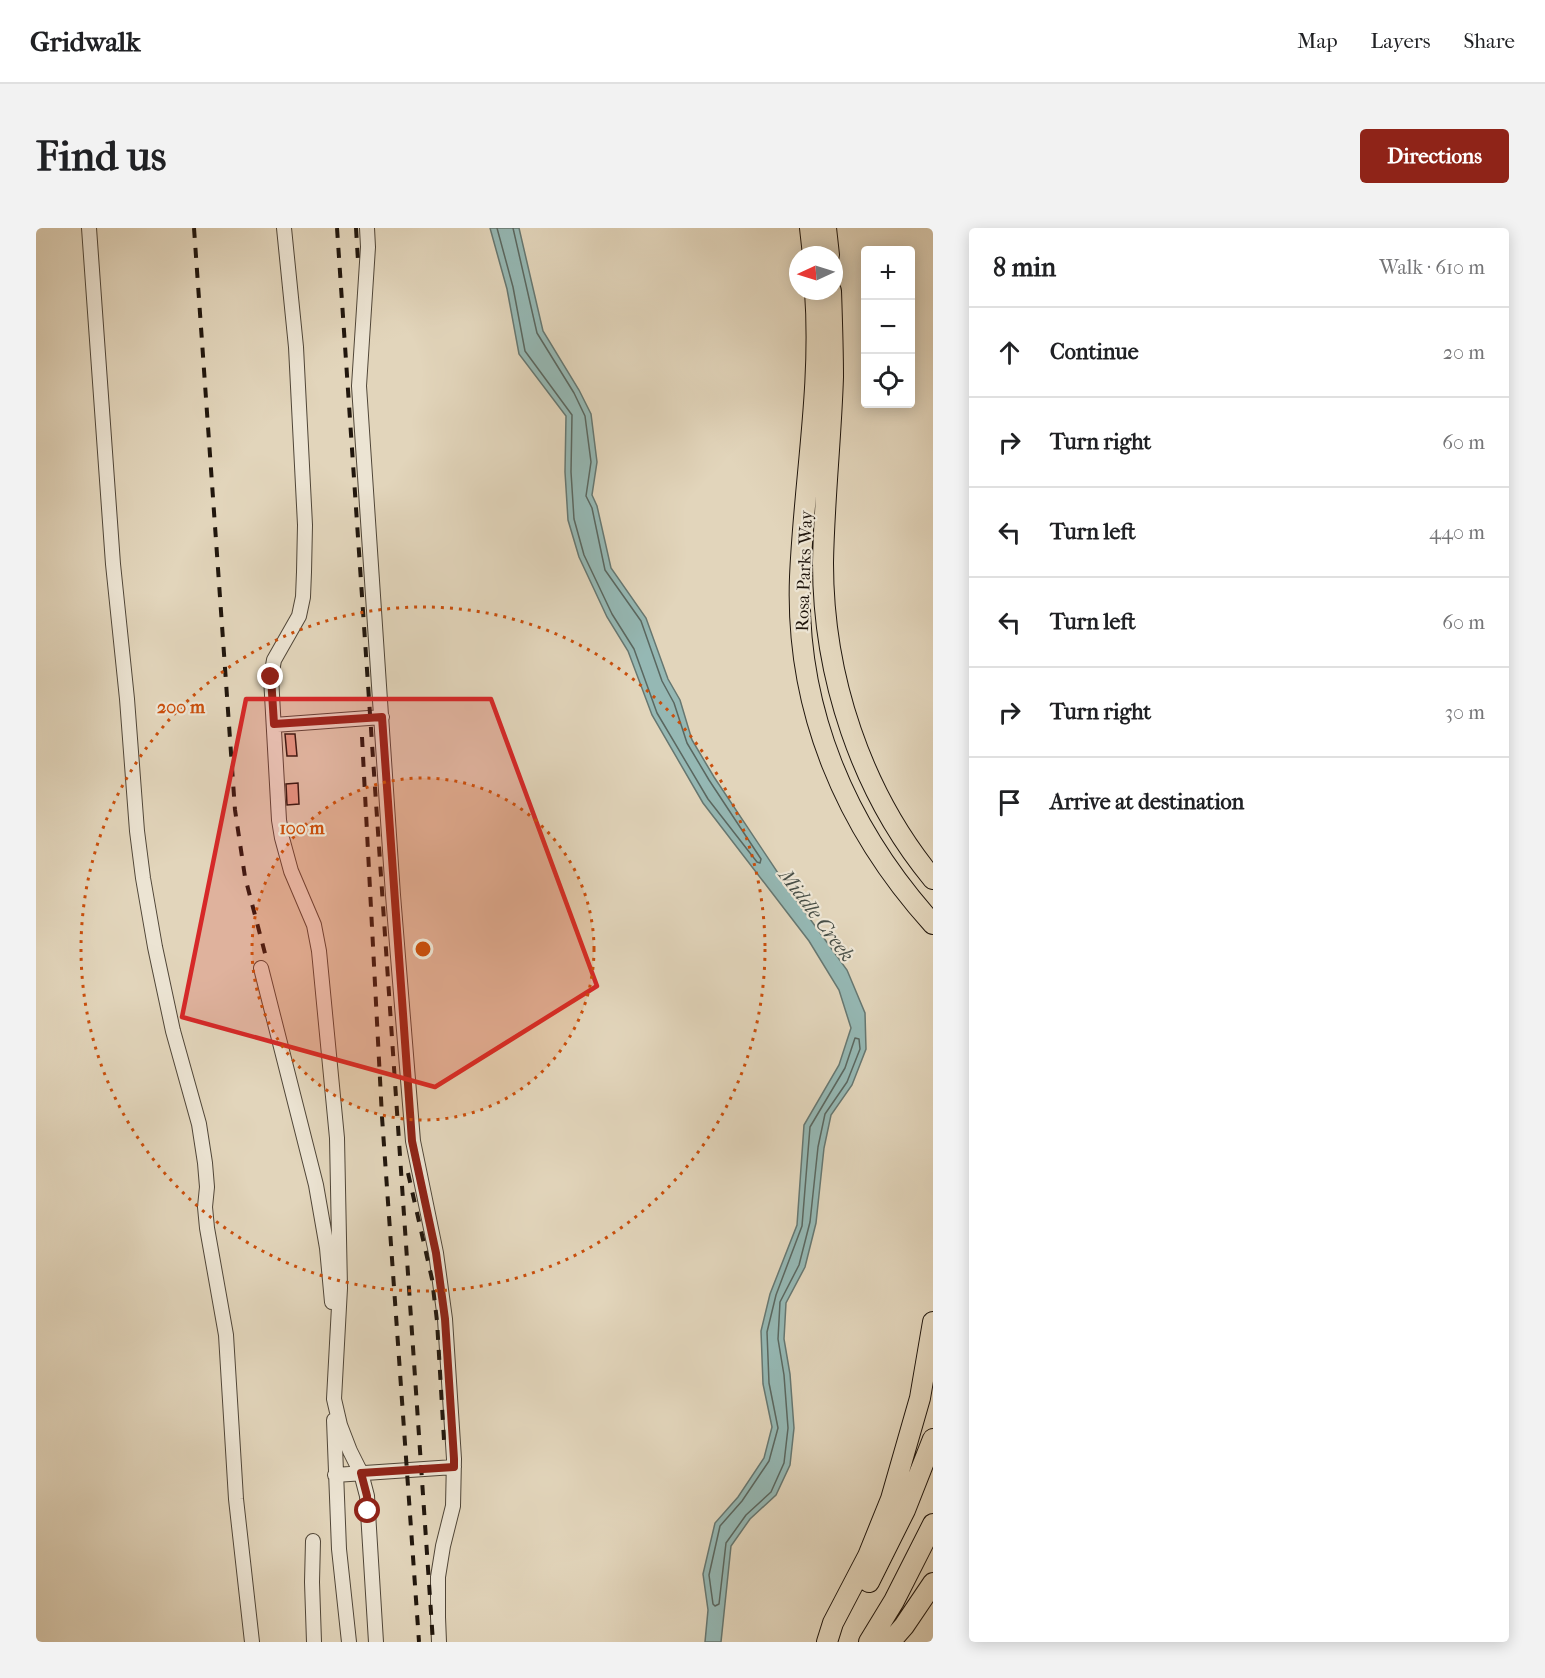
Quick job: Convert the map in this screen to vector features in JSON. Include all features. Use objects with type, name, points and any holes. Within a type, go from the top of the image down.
[{"type":"highway","points":[[810,228],[812,246]]},
{"type":"highway","points":[[826,228],[828,246]]},
{"type":"highway","name":"Rosa Parks Way","points":[[815,300],[816,382],[801,557],[801,639],[806,676],[825,748],[853,811],[888,869],[933,924]]},
{"type":"highway","name":"Rosa Parks Way","points":[[831,300],[833,377],[823,562],[829,638],[838,686],[861,757],[894,824],[933,879]]},
{"type":"highway","points":[[825,748],[913,883],[933,906]]},
{"type":"highway","points":[[861,757],[933,863]]},
{"type":"highway","points":[[888,869],[907,910],[933,938]]},
{"type":"highway","points":[[827,1642],[833,1623],[871,1549],[896,1484],[920,1398],[933,1322]]},
{"type":"highway","points":[[832,1642],[887,1548],[933,1439]]},
{"type":"highway","points":[[869,1642],[894,1600],[933,1524]]},
{"type":"highway","points":[[890,1642],[904,1626],[933,1583]]},
{"type":"lane","points":[[89,228],[113,564],[127,699],[137,831],[155,946],[173,1031],[199,1124],[204,1154],[207,1228],[226,1335],[236,1499],[252,1642]]},
{"type":"lane","points":[[284,228],[296,347],[305,525],[303,597],[299,616],[274,660],[271,677],[279,820],[291,871],[314,925],[319,951],[337,1138],[340,1288],[334,1400],[340,1425],[361,1473],[367,1496],[376,1642]]},
{"type":"lane","points":[[367,228],[368,248],[359,386],[382,717],[412,1141],[436,1253],[445,1319],[454,1467],[453,1506],[438,1578],[439,1642]]},
{"type":"lane","points":[[274,724],[382,717]]},
{"type":"lane","points":[[261,968],[316,1185],[325,1238],[332,1294],[335,1475],[339,1549],[349,1642]]},
{"type":"lane","points":[[335,1475],[454,1467]]},
{"type":"lane","points":[[313,1541],[314,1642]]},
{"type":"highlighted area","points":[[246,699],[491,699],[597,986],[435,1087],[182,1017]]},
{"type":"water","points":[[490,228],[519,228],[543,331],[591,414],[597,462],[592,495],[597,506],[611,568],[646,618],[668,679],[680,700],[692,740],[792,894],[847,970],[865,1013],[866,1049],[852,1085],[831,1115],[824,1148],[816,1223],[805,1267],[786,1303],[784,1339],[790,1374],[794,1428],[790,1465],[776,1495],[750,1519],[731,1546],[721,1642],[705,1642],[708,1610],[703,1574],[715,1523],[738,1497],[764,1458],[772,1427],[763,1384],[761,1331],[770,1294],[797,1225],[804,1125],[839,1065],[851,1028],[839,990],[809,941],[703,803],[652,715],[628,651],[607,617],[579,557],[568,520],[565,472],[566,416],[519,354],[507,289]]},
{"type":"building","points":[[285,734],[295,734],[297,756],[287,756]]},
{"type":"building","points":[[298,783],[299,804],[287,805],[286,784]]},
{"type":"railway","points":[[194,228],[235,810],[245,877],[267,961]]},
{"type":"railway","points":[[337,228],[433,1642]]},
{"type":"railway","points":[[356,228],[358,261]]},
{"type":"railway","points":[[362,737],[382,1117],[419,1642]]},
{"type":"railway","points":[[408,1173],[432,1279],[437,1321],[444,1440]]},
{"type":"route","points":[[271,677],[274,724],[382,717],[412,1141],[436,1253],[445,1319],[454,1467],[361,1473],[368,1511]]},
{"type":"water label","name":"Middle Creek","points":[[817,915]]}]
